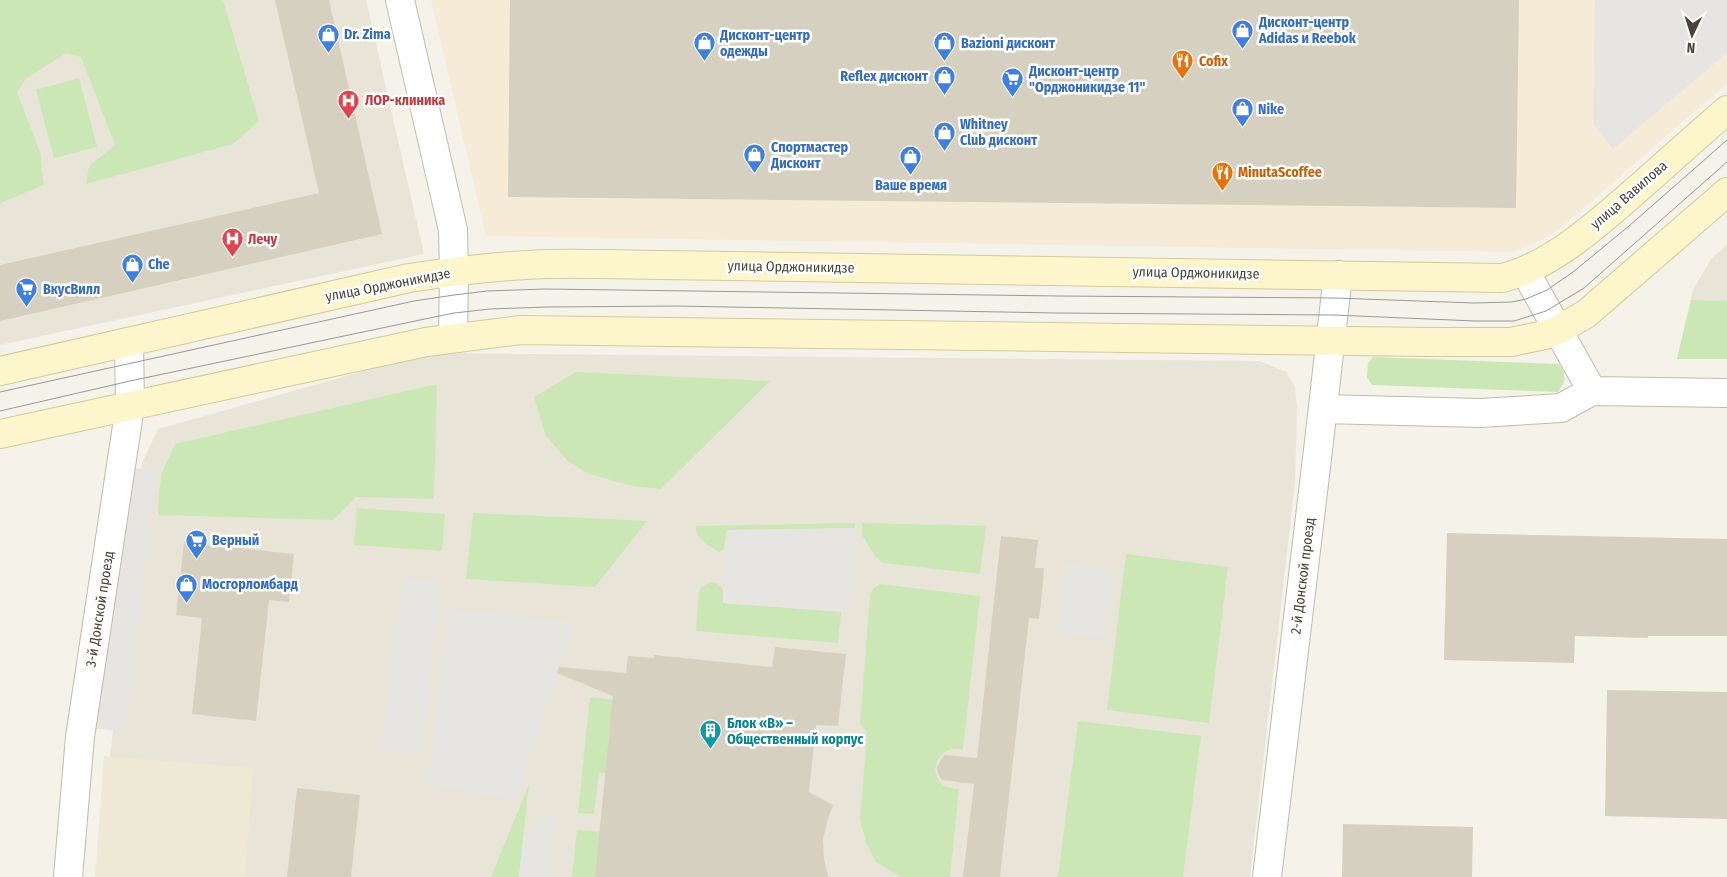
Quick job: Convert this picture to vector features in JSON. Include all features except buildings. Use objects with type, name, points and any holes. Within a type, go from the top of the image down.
[{"type":"main road","name":"улица Вавилова","points":[[1525,271],[1584,234],[1727,110]]},
{"type":"main road","points":[[0,434],[416,344],[521,330],[1511,342],[1545,335],[1586,314],[1727,192]]},
{"type":"main road","name":"улица Орджоникидзе","points":[[0,371],[409,278],[454,271],[550,264],[1502,278],[1525,271]]},
{"type":"street","points":[[400,0],[453,230],[453,338]]},
{"type":"street","points":[[1525,271],[1592,391]]},
{"type":"street","name":"2-й Донской проезд","points":[[1267,877],[1338,275]]},
{"type":"street","name":"3-й Донской проезд","points":[[68,877],[80,737],[130,406],[129,342]]},
{"type":"street","points":[[1323,409],[1481,413],[1561,408],[1592,391],[1727,393]]},
{"type":"shaded area","points":[[0,0],[366,0],[424,254],[0,345]]},
{"type":"shaded area","name":"Дисконт-центр \"Орджоникидзе 11\"","points":[[431,0],[1727,0],[1727,83],[1562,227],[1540,241],[1514,252],[486,236]]},
{"type":"shaded area","points":[[1595,0],[1727,0],[1727,53],[1613,149],[1593,124]]},
{"type":"shaded area","points":[[1727,244],[1727,359],[1677,359],[1693,290],[1711,259]]},
{"type":"shaded area","points":[[428,353],[1260,361],[1286,372],[1295,387],[1297,409],[1295,483],[1250,877],[97,877],[142,463],[158,429]]},
{"type":"shaded area","points":[[125,467],[156,471],[125,732],[93,728]]},
{"type":"shaded area","points":[[855,528],[848,612],[723,603],[727,530]]},
{"type":"shaded area","points":[[1066,565],[1113,570],[1105,638],[1058,632]]},
{"type":"shaded area","points":[[403,578],[441,583],[420,754],[381,750]]},
{"type":"shaded area","points":[[449,609],[572,623],[516,800],[428,784]]},
{"type":"shaded area","points":[[104,756],[253,768],[245,877],[95,877]]},
{"type":"shaded area","points":[[555,803],[548,877],[519,877],[523,841]]},
{"type":"green space","points":[[0,0],[223,0],[259,121],[233,144],[86,184],[89,166],[115,145],[81,57],[66,53],[26,79],[17,92],[40,152],[44,185],[0,203]]},
{"type":"green space","points":[[79,78],[97,147],[54,158],[36,90]]},
{"type":"green space","points":[[1691,300],[1727,301],[1727,359],[1677,359]]},
{"type":"green space","points":[[1373,357],[1559,364],[1564,378],[1563,385],[1558,392],[1372,385],[1367,377],[1368,363]]},
{"type":"green space","points":[[576,372],[770,381],[661,489],[632,486],[587,473],[568,461],[546,436],[534,397]]},
{"type":"green space","points":[[437,384],[434,499],[356,497],[333,520],[158,515],[162,472],[175,444]]},
{"type":"green space","points":[[357,508],[445,514],[442,551],[354,545]]},
{"type":"green space","points":[[473,513],[647,521],[595,587],[466,579]]},
{"type":"green space","points":[[855,523],[855,528],[727,530],[724,549],[719,552],[703,541],[696,530],[696,526]]},
{"type":"green space","points":[[862,523],[986,526],[980,574],[883,563],[875,556],[862,535]]},
{"type":"green space","points":[[1126,554],[1228,567],[1209,723],[1107,710]]},
{"type":"green space","points":[[711,582],[718,584],[723,589],[723,603],[841,612],[838,643],[696,631],[699,593],[701,587]]},
{"type":"green space","points":[[880,584],[980,596],[963,750],[951,749],[939,757],[936,766],[937,777],[943,785],[959,789],[950,877],[901,877],[876,862],[866,842],[860,820],[867,732],[860,724],[870,596],[873,589]]},
{"type":"green space","points":[[590,697],[613,700],[606,773],[599,773],[594,814],[578,813]]},
{"type":"green space","points":[[1078,721],[1201,736],[1183,877],[1058,877]]},
{"type":"green space","points":[[529,784],[519,877],[491,877]]},
{"type":"green space","points":[[577,830],[600,832],[595,877],[572,877]]},
{"type":"tram line","points":[[0,392],[414,301],[487,291],[545,289],[1335,298],[1474,303],[1512,302],[1526,299],[1547,290],[1573,272],[1629,226],[1727,140]]},
{"type":"tram line","points":[[0,411],[130,381],[420,320],[454,313],[490,309],[675,306],[1057,313],[1334,315],[1514,321],[1546,311],[1584,288],[1727,162]]},
{"type":"place","name":"Дисконт-центр Adidas и Reebok","points":[[1243,49]]},
{"type":"place","name":"Dr. Zima","points":[[328,53]]},
{"type":"place","name":"Дисконт-центр одежды","points":[[704,62]]},
{"type":"place","name":"Bazioni дисконт","points":[[945,62]]},
{"type":"place","name":"Cofix","points":[[1183,80]]},
{"type":"place","name":"Reflex дисконт","points":[[944,95]]},
{"type":"place","name":"Дисконт-центр \"Орджоникидзе 11\"","points":[[1013,98]]},
{"type":"place","name":"ЛОР-клиника","points":[[349,119]]},
{"type":"place","name":"Nike","points":[[1242,128]]},
{"type":"place","name":"Whitney Club дисконт","points":[[944,151]]},
{"type":"place","name":"Спортмастер Дисконт","points":[[755,174]]},
{"type":"place","name":"Ваше время","points":[[911,176]]},
{"type":"place","name":"MinutaScoffee","points":[[1222,191]]},
{"type":"place","name":"Лечу","points":[[232,258]]},
{"type":"place","name":"Che","points":[[132,283]]},
{"type":"place","name":"ВкусВилл","points":[[27,308]]},
{"type":"place","name":"Верный","points":[[196,559]]},
{"type":"place","name":"Мосгорломбард","points":[[186,603]]},
{"type":"place","name":"Блок «В» – Общественный корпус","points":[[711,750]]}]
